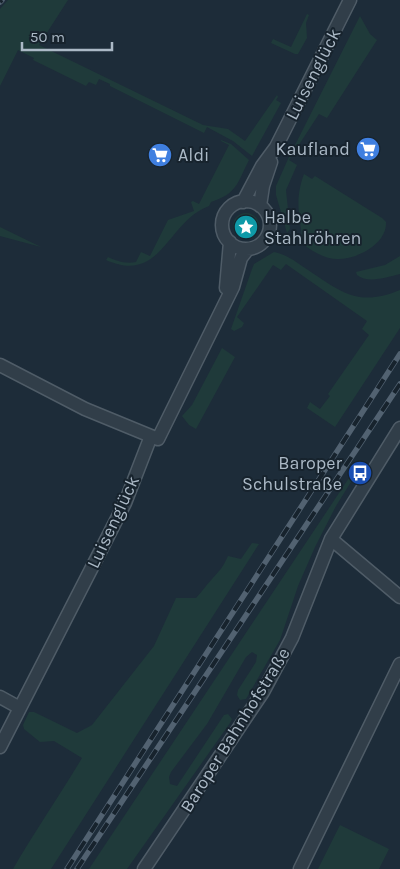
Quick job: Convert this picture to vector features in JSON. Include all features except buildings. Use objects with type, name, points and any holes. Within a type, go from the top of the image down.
[{"type":"street","name":"Luisenglück","points":[[0,747],[125,503],[151,436],[158,439],[214,328],[233,287],[240,258],[248,249],[264,241],[269,232],[268,215],[260,206],[263,186],[276,147],[350,0]]},
{"type":"street","name":"Luisenglück","points":[[224,303],[230,242],[224,232],[224,216],[232,206],[243,202],[262,166],[276,147]]},
{"type":"street","points":[[243,202],[252,202],[260,206]]},
{"type":"street","points":[[230,242],[239,248],[248,249]]},
{"type":"street","points":[[0,365],[85,409],[151,436]]},
{"type":"street","name":"Baroper Bahnhofstraße","points":[[144,869],[276,670],[292,638],[331,539],[400,428]]},
{"type":"street","points":[[331,539],[400,597]]},
{"type":"street","points":[[300,869],[400,664]]},
{"type":"street","points":[[0,698],[20,708]]},
{"type":"green space","points":[[8,0],[68,0],[39,45],[203,125],[228,129],[245,141],[277,95],[276,100],[281,103],[252,156],[233,141],[207,127],[204,133],[99,79],[96,85],[89,82],[86,86],[33,60],[34,58],[18,50],[0,86],[0,9]]},
{"type":"green space","points":[[307,14],[309,15],[306,23],[307,38],[298,54],[271,43],[273,39],[291,47]]},
{"type":"green space","points":[[360,16],[370,34],[377,40],[327,118],[319,114],[289,160],[297,165],[286,190],[290,229],[287,233],[276,195],[276,186]]},
{"type":"green space","points":[[221,140],[231,144],[249,160],[232,191],[220,199],[211,202],[209,206],[183,224],[152,258],[140,264],[125,265],[106,260],[108,257],[121,262],[132,263],[136,262],[141,252],[150,256],[168,220],[194,211],[191,202],[199,204],[229,145]]},
{"type":"green space","points":[[304,174],[312,179],[315,176],[382,218],[386,222],[385,230],[377,243],[362,253],[338,259],[328,258],[303,244],[298,201]]},
{"type":"green space","points":[[246,213],[255,217],[259,226],[255,235],[246,239],[237,235],[233,226],[237,217]]},
{"type":"green space","points":[[0,227],[41,247],[0,236]]},
{"type":"green space","points":[[274,252],[291,258],[329,284],[350,294],[360,297],[372,297],[400,290],[400,328],[335,427],[307,408],[310,402],[320,409],[330,396],[328,394],[369,335],[362,329],[367,321],[286,264],[281,270],[273,265],[237,317],[244,323],[242,327],[234,331],[231,329],[254,264]]},
{"type":"green space","points":[[400,256],[400,274],[372,279],[361,278],[357,275],[356,272],[385,265]]},
{"type":"green space","points":[[222,348],[235,357],[196,429],[189,425],[182,416],[192,405]]},
{"type":"green space","points":[[351,475],[354,477],[336,506],[298,586],[280,640],[246,699],[240,700],[237,695],[238,690],[256,662],[257,655],[252,652],[246,657],[207,724],[171,772],[169,777],[170,784],[177,786],[224,715],[228,714],[232,719],[230,723],[127,869],[89,869]]},
{"type":"green space","points":[[252,543],[259,544],[51,869],[13,869],[82,758],[54,741],[40,742],[24,729],[23,725],[29,712],[34,712],[77,733],[92,725],[154,646],[176,598],[196,598],[221,569],[228,556],[241,559]]},
{"type":"green space","points":[[340,825],[389,849],[379,869],[318,869]]},
{"type":"railway","points":[[67,869],[400,354]]},
{"type":"railway","points":[[77,869],[400,384]]},
{"type":"place","name":"Kaufland","points":[[368,149]]},
{"type":"place","name":"Aldi","points":[[160,155]]},
{"type":"place","name":"Halbe Stahlröhren","points":[[246,227]]},
{"type":"place","name":"Baroper Schulstraße","points":[[360,473]]}]
